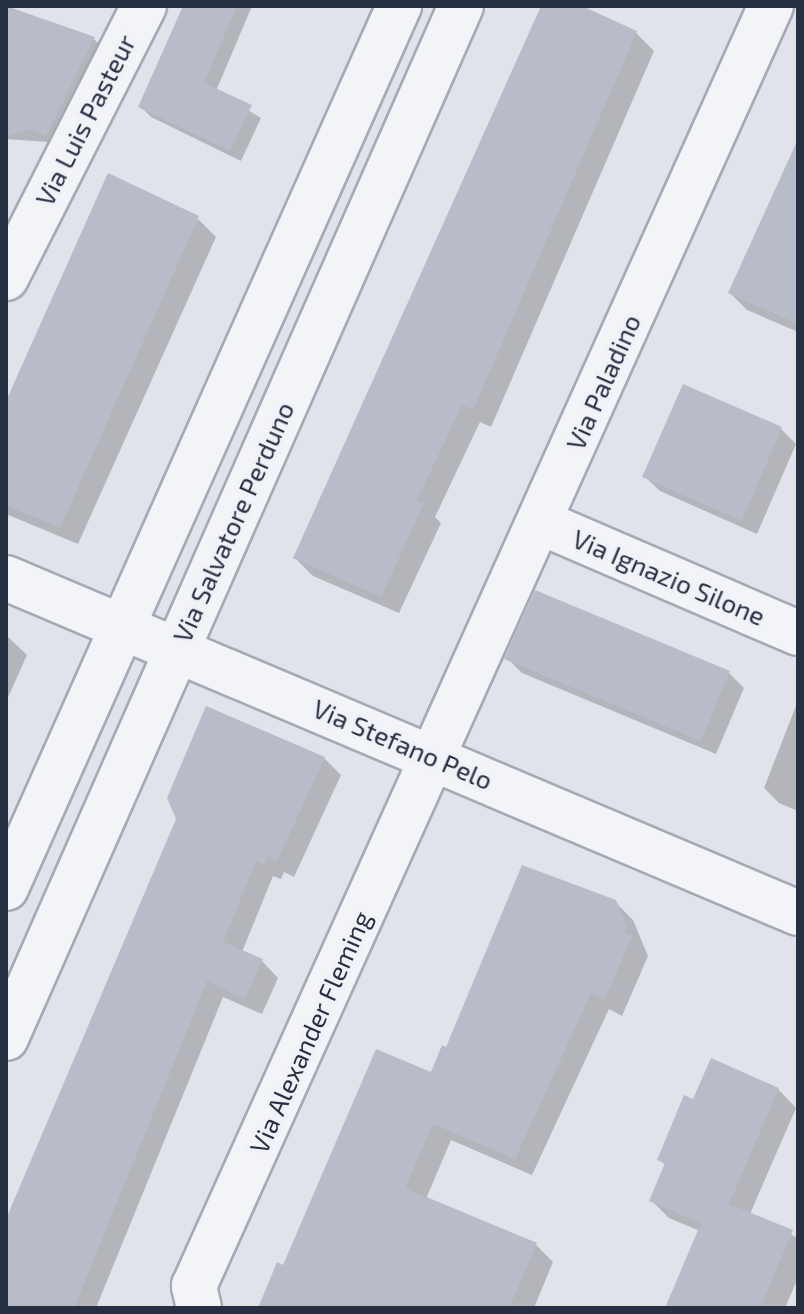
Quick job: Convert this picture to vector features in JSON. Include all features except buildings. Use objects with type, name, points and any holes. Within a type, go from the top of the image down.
[{"type":"street","name":"Via Luis Pasteur","points":[[6,278],[23,198],[144,6]]},
{"type":"street","points":[[6,888],[399,6]]},
{"type":"street","name":"Via Salvatore Perduno","points":[[6,1038],[461,6]]},
{"type":"street","name":"Via Paladino","points":[[435,758],[771,6]]},
{"type":"street","name":"Via Ignazio Silone","points":[[540,522],[798,633]]},
{"type":"street","name":"Via Stefano Pelo","points":[[6,578],[178,648],[798,913]]},
{"type":"street","name":"Via Alexander Fleming","points":[[199,1308],[194,1286],[435,758]]}]
